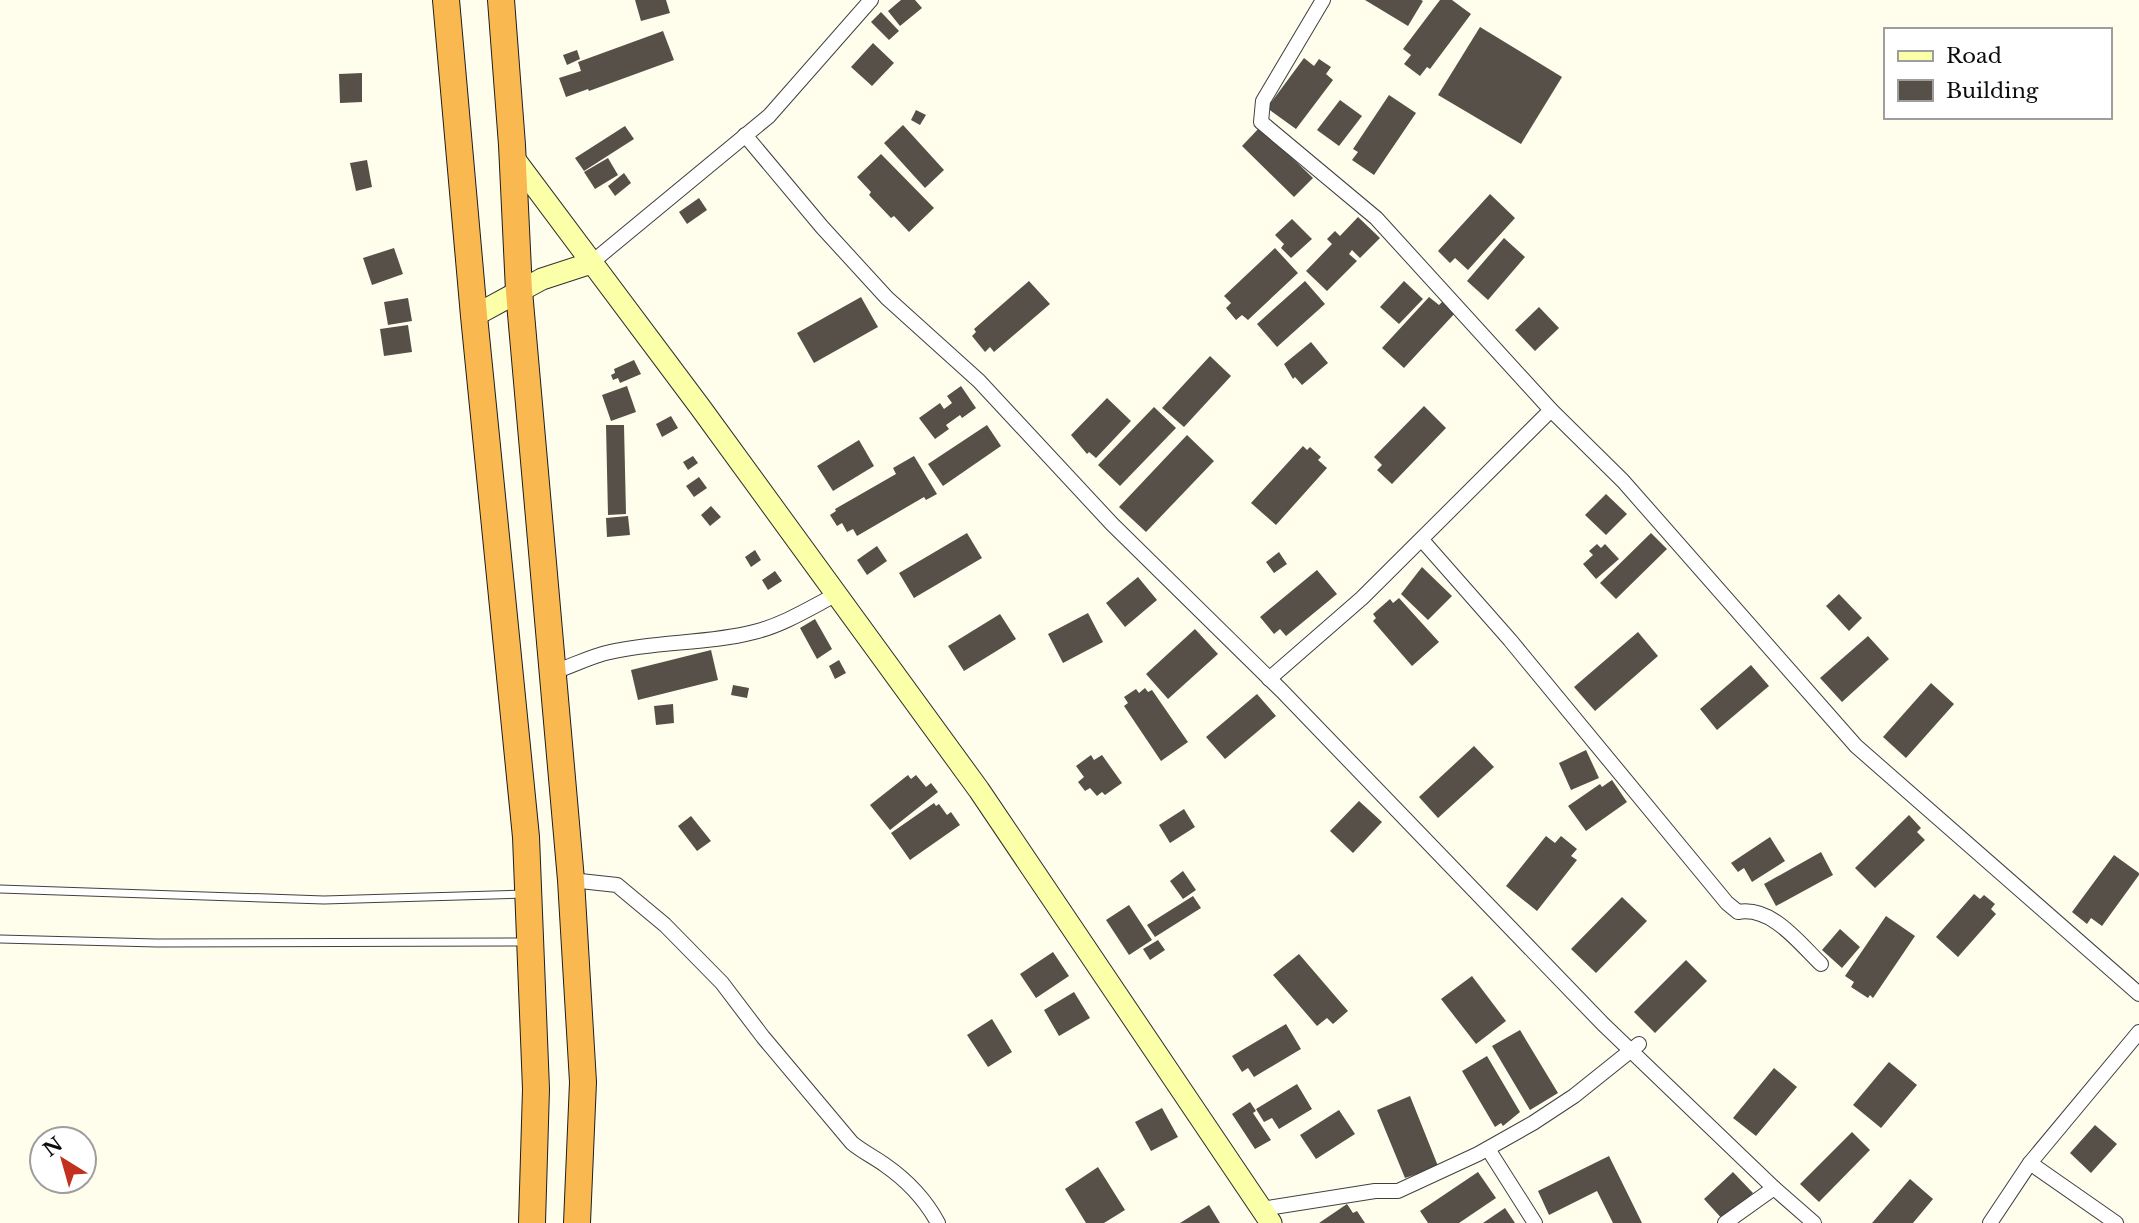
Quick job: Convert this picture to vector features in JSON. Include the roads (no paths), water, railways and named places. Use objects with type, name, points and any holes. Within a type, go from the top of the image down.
[{"type":"highway","points":[[446,0],[474,316],[526,837],[536,1089],[532,1223]]},
{"type":"highway","points":[[501,0],[513,157],[519,292],[571,880],[583,1082],[577,1223]]},
{"type":"highway","points":[[512,692],[555,680]]},
{"type":"street","points":[[474,316],[542,279],[591,263],[769,116],[872,0]]},
{"type":"street","points":[[1323,0],[1264,102],[1261,122],[1376,218],[1551,410],[1623,481],[1856,746],[2139,994]]},
{"type":"street","points":[[745,135],[822,227],[887,298],[979,381],[1112,524],[1269,679],[1603,1024],[1814,1223]]},
{"type":"street","points":[[513,157],[700,407],[1017,844],[1266,1216],[1375,1191],[1398,1191],[1488,1149],[1574,1096],[1639,1044]]},
{"type":"street","points":[[1269,679],[1362,598],[1551,410]]},
{"type":"street","points":[[1422,540],[1510,640],[1727,903],[1738,912],[1748,910],[1772,919],[1821,964]]},
{"type":"street","points":[[555,680],[607,652],[756,632],[837,594]]},
{"type":"street","points":[[571,880],[617,885],[665,925],[722,983],[763,1037],[852,1143],[866,1155],[885,1165],[919,1193],[938,1223]]},
{"type":"street","points":[[1990,1223],[2029,1163],[2139,1032]]},
{"type":"street","points":[[1488,1149],[1535,1223]]},
{"type":"street","points":[[2029,1163],[2116,1223]]},
{"type":"street","points":[[1725,1223],[1774,1188]]},
{"type":"lane","points":[[0,888],[324,900],[529,894]]},
{"type":"lane","points":[[0,939],[157,943],[530,942]]}]
